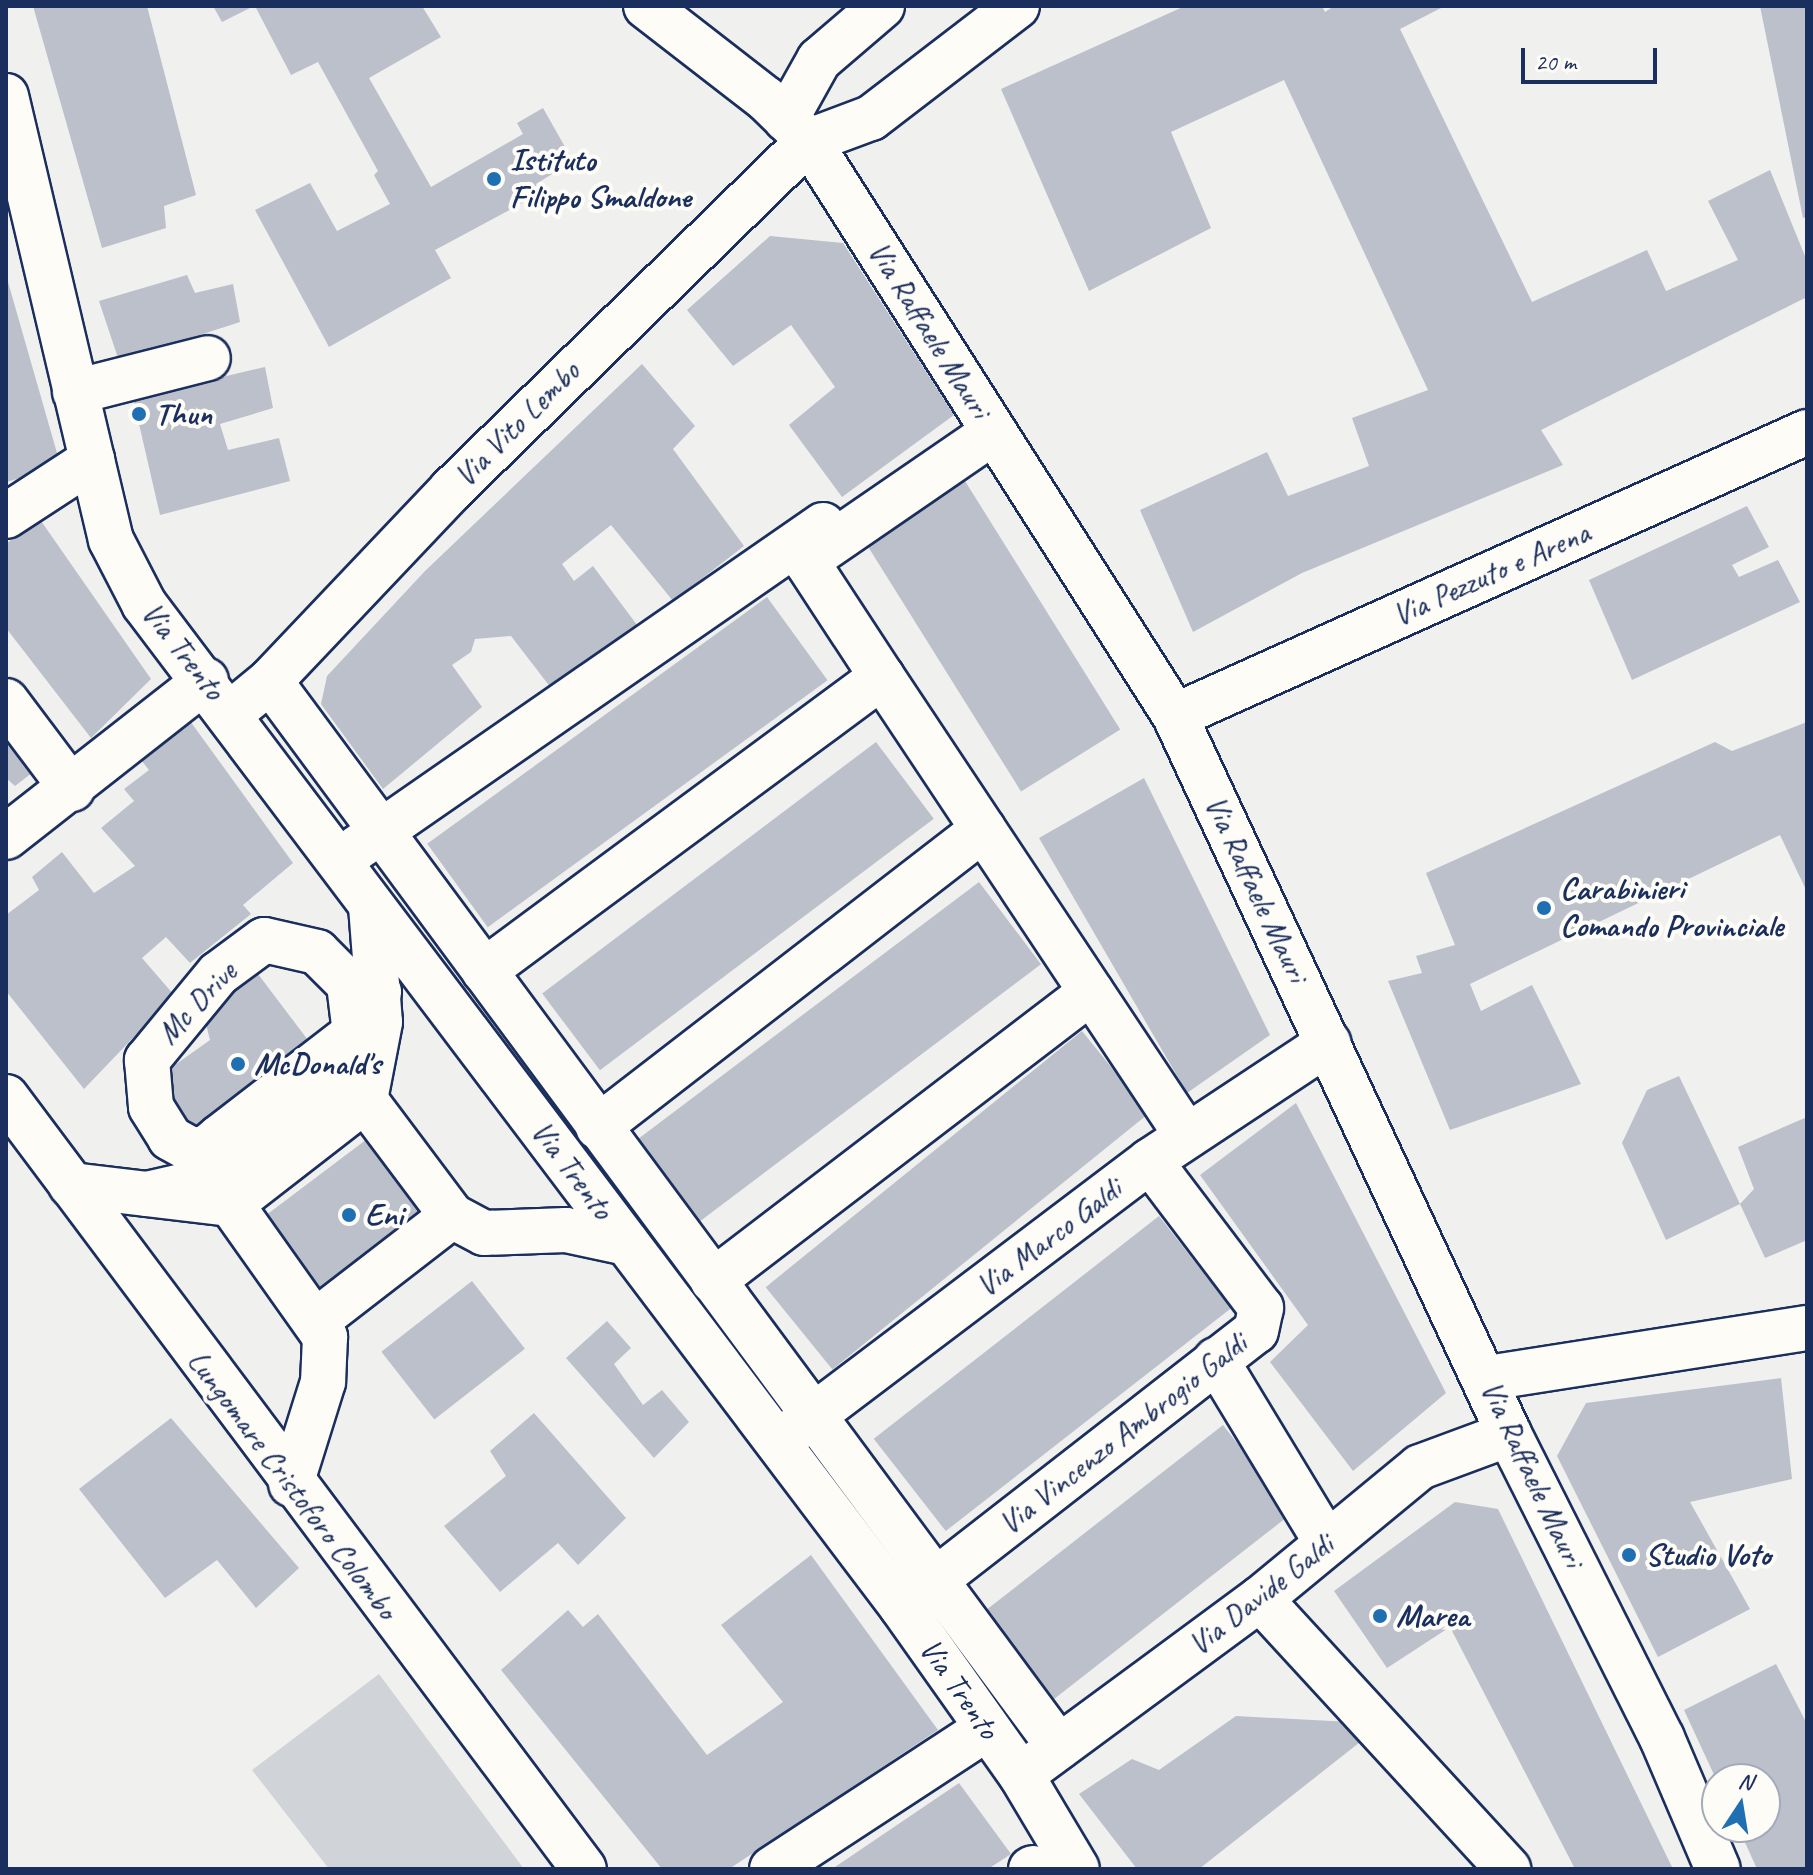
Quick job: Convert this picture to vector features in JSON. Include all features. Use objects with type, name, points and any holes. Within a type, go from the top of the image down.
[{"type":"street","name":"Via Raffaele Mauri","points":[[646,6],[798,130],[1175,716],[1487,1378],[1509,1434],[1662,1738],[1718,1869]]},
{"type":"street","points":[[882,6],[819,60],[798,130],[871,118],[1017,6]]},
{"type":"street","name":"Via Trento","points":[[6,96],[17,196],[75,392],[111,540],[144,604],[218,696],[371,906],[778,1443],[1059,1747]]},
{"type":"street","name":"Via Vito Lembo","points":[[6,837],[72,789],[218,696],[270,681],[798,130]]},
{"type":"street","points":[[75,392],[208,358]]},
{"type":"street","points":[[988,423],[806,561],[1177,1121]]},
{"type":"street","points":[[339,861],[988,423]]},
{"type":"street","name":"Via Pezzuto e Arena","points":[[1175,716],[1807,432]]},
{"type":"street","points":[[6,516],[92,460]]},
{"type":"street","points":[[364,988],[411,992],[457,1019],[491,980],[882,677]]},
{"type":"street","name":"Via Trento","points":[[270,681],[804,1406],[918,1594],[986,1729],[1021,1775],[1077,1869]]},
{"type":"street","points":[[6,701],[72,789]]},
{"type":"street","points":[[569,1165],[602,1131],[983,829]]},
{"type":"street","points":[[71,1185],[231,1204],[365,1100],[377,1050],[364,988],[371,906]]},
{"type":"street","name":"Mc Drive","points":[[264,940],[317,952],[364,988],[368,1021],[352,1035],[208,1147],[193,1151],[170,1138],[147,1096],[147,1060],[152,1050],[218,974],[264,940]]},
{"type":"street","points":[[667,1296],[708,1275],[1091,992]]},
{"type":"street","points":[[804,1406],[1177,1121],[1322,1031]]},
{"type":"street","name":"Via Marco Galdi","points":[[778,1443],[804,1406],[1150,1161],[1322,1031]]},
{"type":"street","name":"Mc Drive","points":[[147,1194],[191,1184],[328,1082],[352,1035]]},
{"type":"street","name":"Lungomare Cristoforo Colombo","points":[[6,1097],[291,1484],[584,1869]]},
{"type":"street","points":[[365,1100],[452,1216],[484,1233],[566,1230],[627,1243]]},
{"type":"street","name":"Via Vincenzo Ambrogio Galdi","points":[[918,1594],[1256,1331],[1261,1308],[1150,1161]]},
{"type":"street","points":[[231,1204],[316,1321],[327,1347],[323,1382],[291,1484]]},
{"type":"street","points":[[316,1321],[452,1216]]},
{"type":"street","points":[[1487,1378],[1807,1328]]},
{"type":"street","points":[[1216,1360],[1327,1543]]},
{"type":"street","name":"Via Davide Galdi","points":[[1021,1775],[1260,1599],[1420,1467],[1509,1434]]},
{"type":"street","points":[[1260,1599],[1508,1869]]},
{"type":"street","points":[[772,1869],[986,1729]]},
{"type":"shaded area","points":[[379,1674],[524,1869],[329,1869],[252,1770]]},
{"type":"building","points":[[33,6],[147,6],[196,195],[164,206],[166,228],[102,248]]},
{"type":"building","points":[[213,6],[254,6],[222,22]]},
{"type":"building","name":"Istituto Filippo Smaldone","points":[[255,6],[422,6],[441,37],[369,78],[431,187],[523,134],[517,123],[543,108],[573,161],[536,184],[541,193],[435,250],[451,278],[329,347],[255,210],[310,183],[337,231],[390,204],[374,175],[378,171],[318,62],[291,75]]},
{"type":"building","points":[[1185,6],[1322,6],[1325,12],[1334,6],[1445,6],[1400,29],[1532,302],[1647,250],[1666,291],[1738,260],[1708,201],[1770,170],[1807,261],[1807,297],[1541,430],[1563,465],[1302,573],[1193,632],[1140,510],[1267,452],[1288,496],[1369,466],[1352,418],[1428,390],[1284,80],[1171,132],[1211,228],[1089,291],[1001,89]]},
{"type":"building","points":[[1760,6],[1807,6],[1807,217],[1803,218]]},
{"type":"building","points":[[770,236],[843,243],[954,415],[842,497],[789,425],[835,387],[791,325],[733,366],[687,310]]},
{"type":"building","points":[[6,275],[61,467],[6,482]]},
{"type":"building","points":[[187,275],[195,293],[233,284],[240,322],[119,361],[99,301]]},
{"type":"building","points":[[642,364],[695,426],[673,449],[744,546],[673,601],[611,525],[562,564],[574,581],[593,566],[637,625],[551,688],[511,636],[475,639],[471,652],[452,665],[482,707],[383,789],[321,704],[327,676],[425,571]]},
{"type":"building","points":[[265,367],[273,408],[220,424],[228,450],[279,438],[290,481],[160,515],[133,398]]},
{"type":"building","points":[[965,481],[1120,729],[1021,791],[866,543]]},
{"type":"building","points":[[1747,506],[1769,547],[1732,565],[1739,577],[1778,560],[1800,602],[1632,680],[1589,580]]},
{"type":"building","points":[[39,518],[151,679],[91,738],[6,628],[6,544]]},
{"type":"building","points":[[767,597],[828,680],[488,927],[427,844]]},
{"type":"building","points":[[185,714],[293,863],[243,905],[251,914],[190,963],[166,937],[142,958],[174,995],[84,1089],[6,991],[6,915],[39,890],[32,877],[62,852],[94,893],[135,866],[101,828],[134,801],[124,789],[149,770],[141,760]]},
{"type":"building","points":[[6,719],[41,766],[15,786],[6,778]]},
{"type":"building","points":[[1807,722],[1807,892],[1780,835],[1470,984],[1481,1011],[1532,985],[1581,1084],[1450,1130],[1388,981],[1422,973],[1416,956],[1455,945],[1426,873],[1715,742],[1732,751]]},
{"type":"building","points":[[876,742],[934,819],[600,1070],[542,994]]},
{"type":"building","points":[[1144,778],[1270,1035],[1187,1093],[1039,838]]},
{"type":"building","points":[[979,882],[1041,964],[698,1222],[636,1140]]},
{"type":"building","name":"McDonald's","points":[[258,974],[317,1052],[200,1142],[158,1077],[210,1040],[203,1012]]},
{"type":"building","points":[[1082,1031],[1149,1113],[832,1370],[766,1287]]},
{"type":"building","points":[[1679,1076],[1740,1204],[1666,1240],[1622,1143],[1647,1090]]},
{"type":"building","points":[[1296,1103],[1446,1393],[1353,1471],[1270,1362],[1308,1325],[1200,1175]]},
{"type":"building","points":[[1807,1117],[1807,1247],[1805,1241],[1765,1258],[1740,1204],[1754,1189],[1738,1147]]},
{"type":"building","name":"Eni","points":[[383,1127],[441,1204],[311,1301],[254,1224]]},
{"type":"building","points":[[1159,1216],[1231,1308],[946,1531],[874,1439]]},
{"type":"building","points":[[472,1281],[525,1349],[434,1420],[381,1352]]},
{"type":"building","points":[[607,1321],[631,1348],[614,1364],[643,1405],[662,1390],[689,1422],[654,1458],[566,1358]]},
{"type":"building","points":[[1781,1378],[1792,1479],[1690,1502],[1750,1609],[1658,1657],[1557,1456],[1586,1403]]},
{"type":"building","points":[[534,1413],[626,1518],[578,1565],[558,1543],[500,1592],[444,1526],[506,1476],[490,1451]]},
{"type":"building","points":[[171,1418],[299,1568],[256,1608],[217,1560],[165,1598],[79,1489]]},
{"type":"building","points":[[1223,1425],[1292,1513],[1046,1705],[977,1617]]},
{"type":"building","points":[[1455,1502],[1498,1509],[1673,1869],[1575,1869],[1450,1627],[1387,1668],[1334,1591]]},
{"type":"building","points":[[811,1555],[938,1730],[729,1869],[662,1869],[501,1670],[568,1610],[583,1627],[598,1614],[707,1755],[783,1702],[721,1625]]},
{"type":"building","points":[[1776,1664],[1807,1724],[1807,1869],[1757,1869],[1745,1843],[1781,1843],[1781,1763],[1709,1763],[1684,1710]]},
{"type":"building","points":[[1236,1716],[1351,1722],[1369,1735],[1199,1869],[1137,1869],[1079,1794],[1132,1759],[1159,1770]]},
{"type":"building","points":[[959,1783],[1011,1854],[988,1869],[832,1869]]},
{"type":"place","name":"Istituto Filippo Smaldone","points":[[494,179]]},
{"type":"place","name":"Thun","points":[[139,414]]},
{"type":"place","name":"Carabinieri Comando Provinciale","points":[[1544,908]]},
{"type":"place","name":"McDonald's","points":[[238,1064]]},
{"type":"place","name":"Eni","points":[[349,1215]]},
{"type":"place","name":"Studio Voto","points":[[1629,1555]]},
{"type":"place","name":"Marea","points":[[1380,1616]]}]
